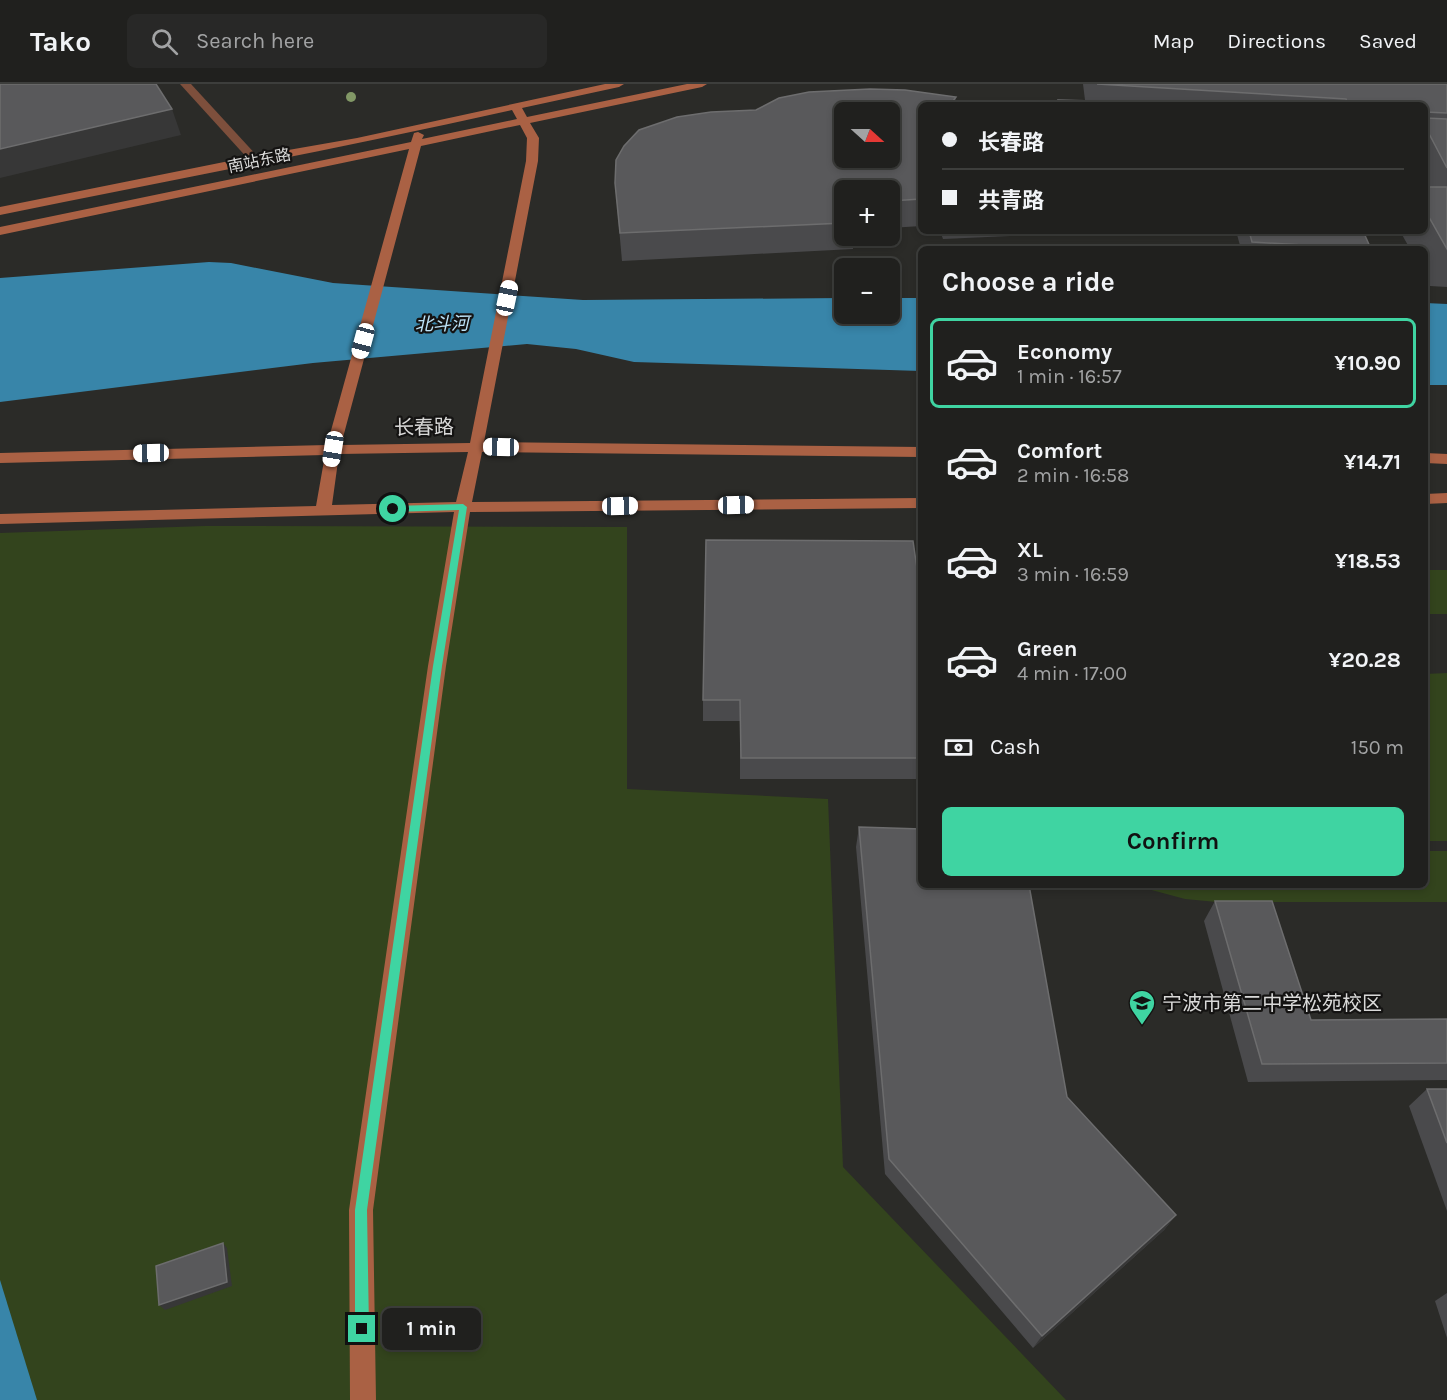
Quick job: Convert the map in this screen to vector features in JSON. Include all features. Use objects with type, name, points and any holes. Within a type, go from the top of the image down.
[{"type":"main road","name":"南站东路","points":[[0,211],[254,159],[357,141],[619,84]]},
{"type":"main road","name":"南站东路","points":[[0,231],[702,84]]},
{"type":"main road","points":[[363,1400],[361,1210],[437,666],[463,507],[507,298],[532,161],[533,138],[515,106]]},
{"type":"main road","points":[[323,511],[333,449],[420,127]]},
{"type":"main road","name":"长春路","points":[[0,458],[477,447],[918,452]]},
{"type":"main road","points":[[1428,458],[1447,459]]},
{"type":"main road","points":[[1428,499],[1447,498]]},
{"type":"main road","points":[[0,519],[463,507],[918,503]]},
{"type":"street","points":[[185,84],[254,159]]},
{"type":"green space","points":[[205,526],[627,527],[627,789],[828,799],[843,1167],[1066,1400],[0,1400],[0,533]]},
{"type":"green space","points":[[1428,570],[1447,570],[1447,614],[1428,614]]},
{"type":"green space","points":[[1447,673],[1447,841],[1428,841],[1428,674]]},
{"type":"green space","points":[[1428,851],[1447,851],[1447,902],[1217,902],[1185,899],[1144,888],[1428,888]]},
{"type":"water","name":"北斗河","points":[[209,262],[231,263],[333,283],[583,300],[834,298],[834,324],[900,324],[900,298],[918,298],[918,371],[634,362],[576,349],[527,344],[313,363],[0,402],[0,278]]},
{"type":"water","points":[[1428,303],[1447,304],[1447,385],[1428,385]]},
{"type":"water","points":[[0,1280],[37,1400],[0,1400]]},
{"type":"building","points":[[0,84],[156,84],[172,109],[0,149]]},
{"type":"building","points":[[1097,84],[1447,84],[1447,113],[1428,112],[1428,102],[1347,102],[1346,99]]},
{"type":"building","points":[[905,90],[956,97],[952,102],[918,102],[918,199],[900,200],[900,180],[834,180],[834,223],[620,233],[615,183],[616,160],[624,146],[639,130],[677,117],[711,112],[756,110],[779,98],[809,92]]},
{"type":"building","points":[[1058,100],[1128,102],[1058,102]]},
{"type":"building","points":[[1428,118],[1447,119],[1447,168],[1428,132]]},
{"type":"building","points":[[1428,187],[1447,187],[1447,249],[1428,215]]},
{"type":"building","points":[[1250,234],[1364,234],[1370,246],[1320,246],[1252,242]]},
{"type":"building","points":[[706,540],[913,541],[918,575],[918,758],[741,758],[740,700],[703,700]]},
{"type":"building","points":[[859,827],[918,829],[918,888],[1030,888],[1067,1097],[1176,1215],[1042,1336],[889,1159]]},
{"type":"building","points":[[1215,901],[1272,901],[1311,1020],[1447,1019],[1447,1063],[1262,1064]]},
{"type":"building","points":[[1427,1089],[1447,1089],[1447,1143]]},
{"type":"building","points":[[223,1243],[227,1282],[159,1305],[156,1266]]},
{"type":"place","name":"宁波市第二中学松苑校区","points":[[1142,1026]]},
{"type":"route","points":[[362,1329],[361,1210],[437,666],[463,507],[393,509]]}]
